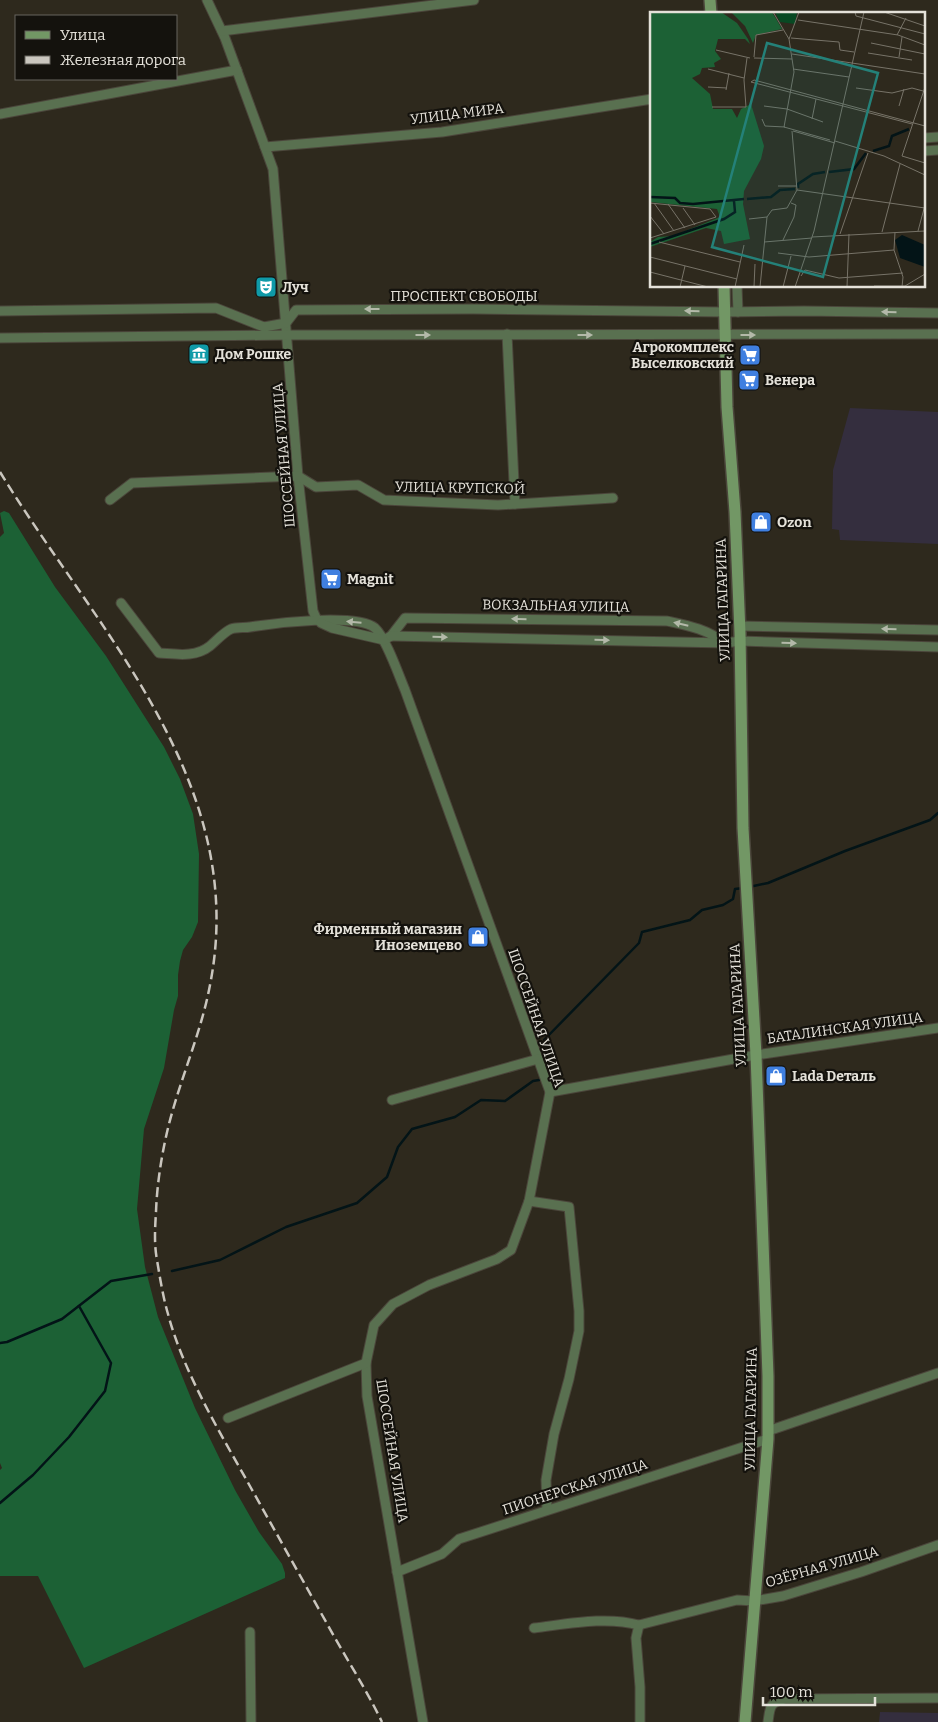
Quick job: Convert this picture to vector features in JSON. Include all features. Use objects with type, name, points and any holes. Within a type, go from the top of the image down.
[{"type":"main road","name":"УЛИЦА ГАГАРИНА","points":[[724,288],[728,407],[740,626],[747,899],[768,1323],[768,1435],[745,1722]]},
{"type":"street","name":"ШОССЕЙНАЯ УЛИЦА","points":[[207,0],[222,31],[273,169],[298,476],[313,611],[317,620]]},
{"type":"street","points":[[222,31],[474,0]]},
{"type":"street","points":[[0,114],[237,70]]},
{"type":"street","name":"УЛИЦА МИРА","points":[[265,147],[442,132],[650,99]]},
{"type":"street","points":[[737,288],[738,312]]},
{"type":"street","name":"ПРОСПЕКТ СВОБОДЫ","points":[[0,311],[216,308],[264,327],[286,322],[296,310],[473,309],[725,312],[804,310],[938,313]]},
{"type":"street","points":[[0,338],[507,334],[938,334]]},
{"type":"street","points":[[507,334],[514,504]]},
{"type":"street","name":"УЛИЦА КРУПСКОЙ","points":[[110,500],[132,483],[298,476],[316,487],[358,485],[384,500],[498,505],[613,498]]},
{"type":"street","points":[[121,603],[159,653],[189,655],[205,650],[231,630],[290,621],[317,620],[368,624],[387,638],[726,643],[740,641],[938,647]]},
{"type":"street","name":"ВОКЗАЛЬНАЯ УЛИЦА","points":[[387,638],[405,618],[667,621],[699,628],[712,633],[726,643]]},
{"type":"street","points":[[740,626],[938,630]]},
{"type":"street","name":"ШОССЕЙНАЯ УЛИЦА","points":[[387,638],[550,1092],[529,1201],[511,1250],[497,1260],[429,1285],[393,1304],[374,1326],[366,1363],[367,1396],[423,1722]]},
{"type":"street","name":"БАТАЛИНСКАЯ УЛИЦА","points":[[550,1092],[756,1055],[938,1028]]},
{"type":"street","points":[[392,1100],[538,1059]]},
{"type":"street","points":[[529,1201],[569,1207],[579,1311],[579,1331],[569,1379],[554,1434],[546,1480],[547,1510]]},
{"type":"street","points":[[228,1418],[366,1363]]},
{"type":"street","name":"ПИОНЕРСКАЯ УЛИЦА","points":[[397,1572],[442,1554],[459,1539],[768,1435],[938,1373]]},
{"type":"street","name":"ОЗЁРНАЯ УЛИЦА","points":[[534,1628],[599,1622],[625,1622],[639,1625],[737,1600],[783,1596],[861,1572],[938,1545]]},
{"type":"street","points":[[639,1625],[636,1638],[640,1687],[640,1722]]},
{"type":"street","points":[[250,1632],[251,1722]]},
{"type":"street","points":[[768,1722],[770,1708],[776,1701],[784,1699],[938,1698]]},
{"type":"shaded area","points":[[850,408],[938,412],[938,544],[840,540],[839,530],[832,529],[833,470]]},
{"type":"shaded area","points":[[880,1712],[938,1713],[938,1722],[879,1722]]},
{"type":"green space","points":[[4,511],[9,513],[55,587],[106,656],[164,747],[180,779],[193,814],[199,854],[198,922],[192,937],[183,950],[180,961],[178,996],[164,1068],[144,1129],[137,1209],[145,1267],[158,1317],[195,1408],[235,1490],[259,1532],[282,1564],[285,1573],[285,1578],[84,1668],[38,1576],[0,1576],[0,1470],[2,1468],[0,1463],[0,537],[4,533],[0,513]]},
{"type":"waterway","points":[[749,887],[768,883],[845,851],[930,820],[938,813]]},
{"type":"waterway","points":[[551,1076],[560,1074],[544,1040],[639,943],[642,932],[690,920],[702,910],[723,905],[733,899],[735,889],[743,888]]},
{"type":"waterway","points":[[172,1271],[220,1260],[286,1227],[357,1203],[387,1177],[398,1147],[412,1129],[455,1117],[481,1100],[505,1101],[533,1081],[539,1080]]},
{"type":"waterway","points":[[0,1343],[7,1342],[62,1319],[111,1281],[152,1274]]},
{"type":"waterway","points":[[0,1503],[33,1475],[69,1437],[105,1391],[111,1363],[79,1306]]},
{"type":"railway","points":[[0,472],[120,651],[156,712],[187,776],[208,842],[216,911],[210,985],[169,1124],[160,1168],[157,1201],[156,1254],[166,1308],[183,1359],[204,1403],[382,1722]]},
{"type":"place","name":"Луч","points":[[266,287]]},
{"type":"place","name":"Дом Рошке","points":[[199,354]]},
{"type":"place","name":"Агрокомплекс Выселковский","points":[[750,355]]},
{"type":"place","name":"Венера","points":[[749,380]]},
{"type":"place","name":"Ozon","points":[[761,522]]},
{"type":"place","name":"Magnit","points":[[331,579]]},
{"type":"place","name":"Фирменный магазин Иноземцево","points":[[478,937]]},
{"type":"place","name":"Lada Dеталь","points":[[776,1076]]}]
